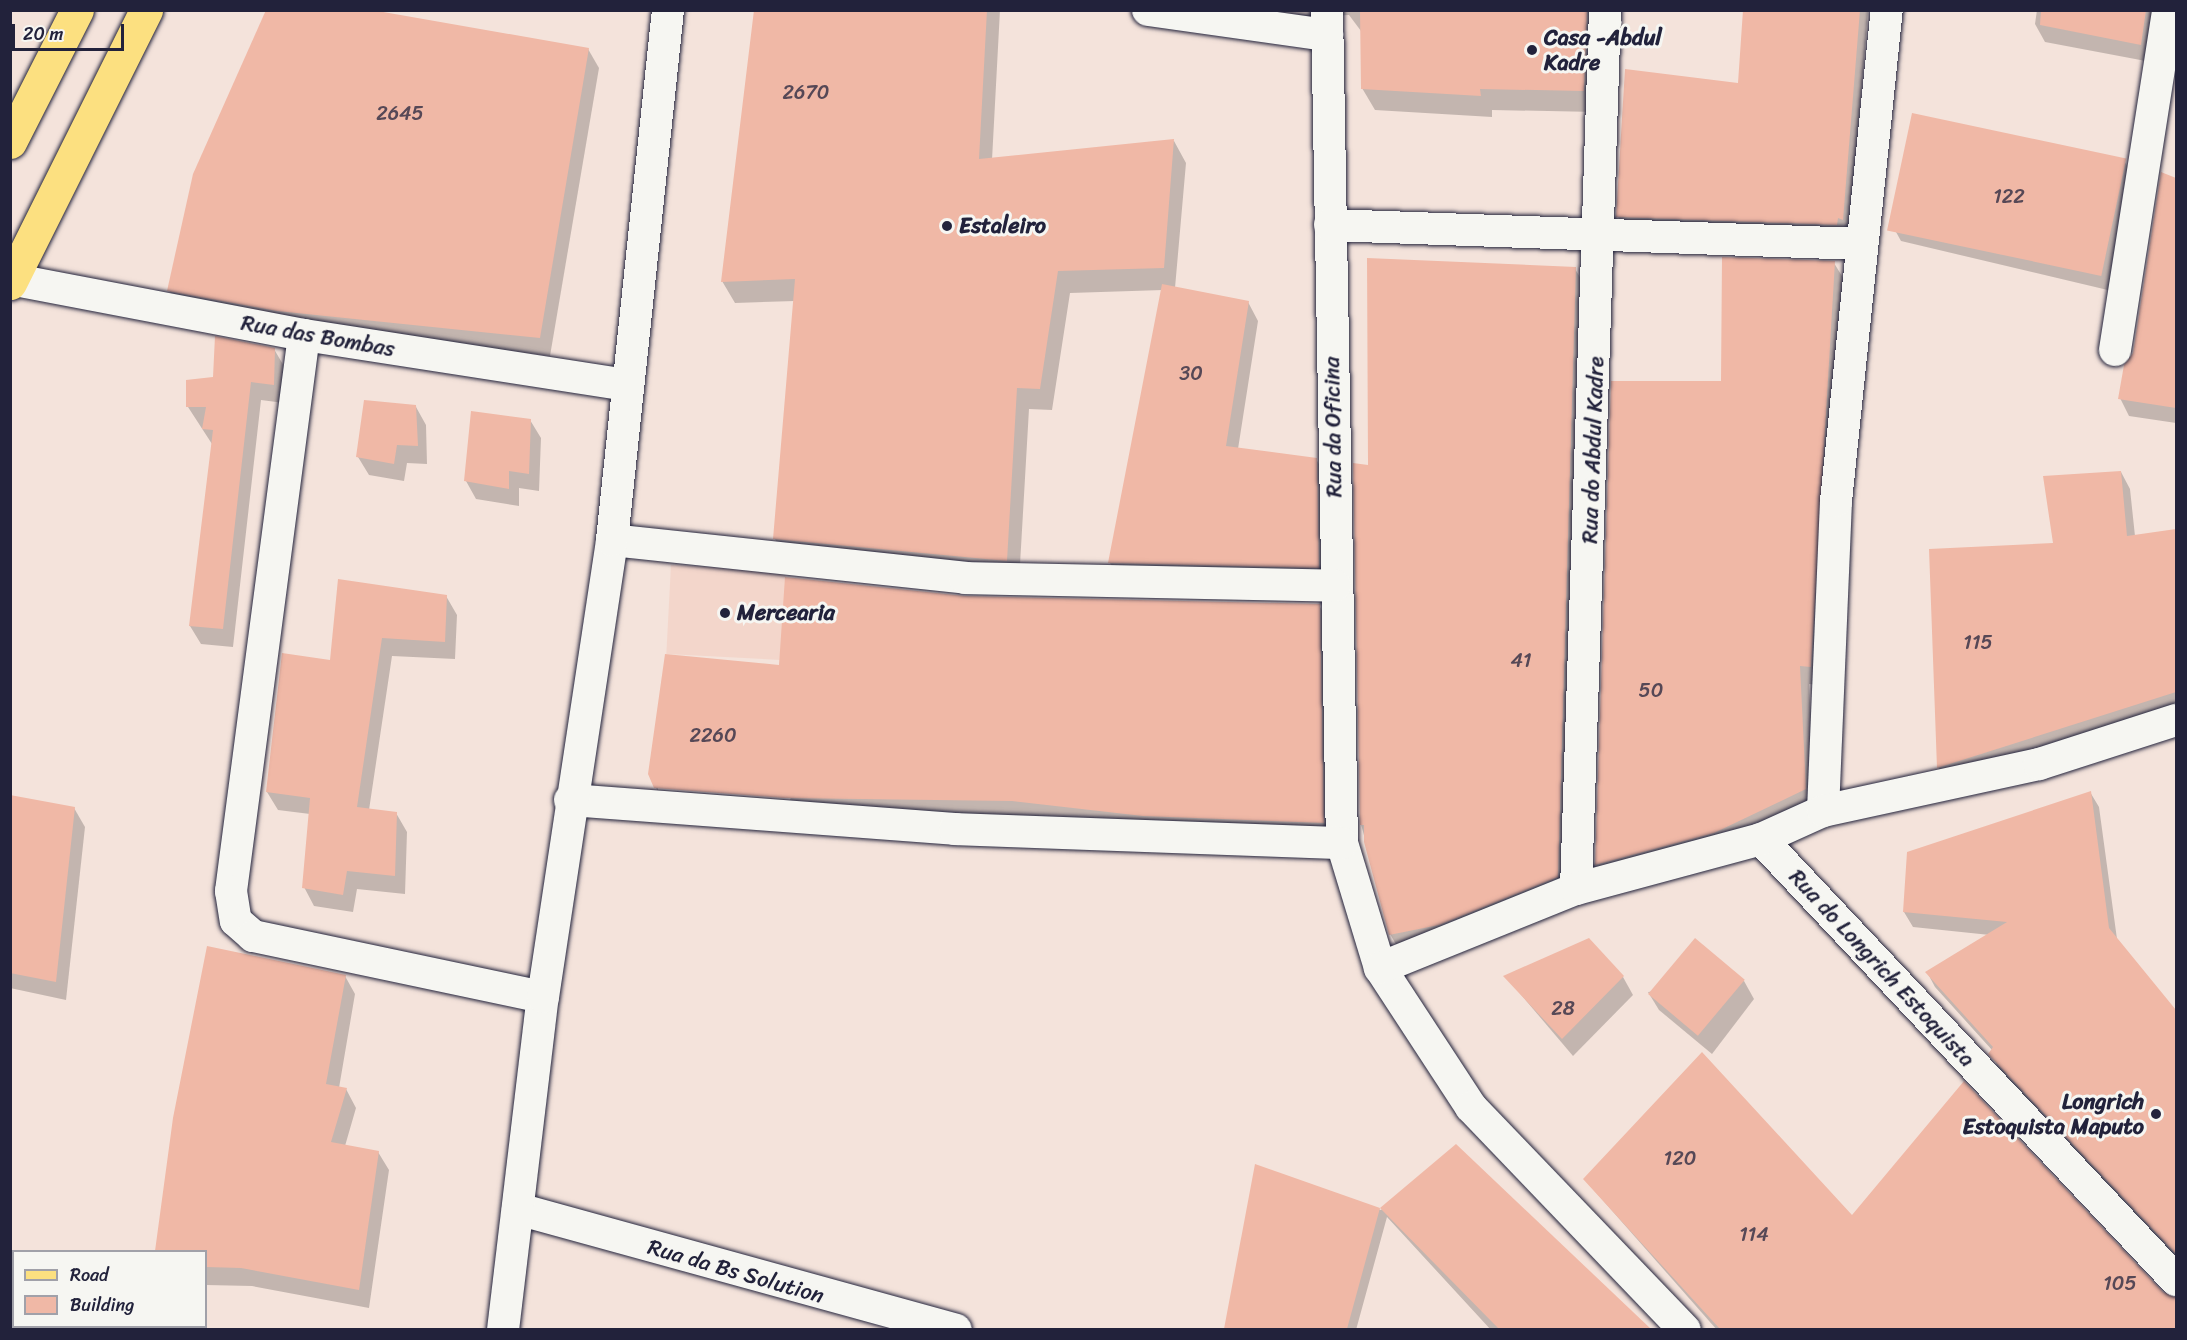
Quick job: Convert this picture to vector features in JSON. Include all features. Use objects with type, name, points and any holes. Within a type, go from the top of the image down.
[{"type":"main road","points":[[10,142],[77,10]]},
{"type":"main road","points":[[11,280],[146,10]]},
{"type":"street","points":[[503,1329],[543,997],[570,800],[612,540],[668,10]]},
{"type":"street","points":[[1148,10],[1327,23]]},
{"type":"street","name":"Rua do Abdul Kadre","points":[[1576,889],[1601,237],[1605,10]]},
{"type":"street","points":[[1823,811],[1836,501],[1887,10]]},
{"type":"street","points":[[2115,350],[2168,10]]},
{"type":"street","name":"Rua da Oficina","points":[[1327,23],[1335,586],[1342,843],[1380,968],[1471,1107],[1685,1329]]},
{"type":"street","points":[[1329,225],[1601,237],[1861,244]]},
{"type":"street","name":"Rua das Bombas","points":[[11,280],[304,335],[627,385]]},
{"type":"street","points":[[304,335],[231,891],[236,921],[253,936],[543,997]]},
{"type":"street","points":[[612,540],[965,578],[1335,586]]},
{"type":"street","points":[[1380,968],[1576,889],[1761,839],[1823,811],[2039,764],[2176,720]]},
{"type":"street","points":[[570,800],[955,829],[1342,843]]},
{"type":"street","name":"Rua do Longrich Estoquista","points":[[1761,839],[2176,1280]]},
{"type":"street","name":"Rua da Bs Solution","points":[[518,1209],[956,1329]]},
{"type":"shaded area","name":"Mercearia","points":[[671,565],[786,571],[781,660],[666,654]]},
{"type":"building","points":[[266,10],[372,10],[589,48],[540,338],[277,311],[167,291],[193,174]]},
{"type":"building","points":[[754,10],[987,10],[979,159],[1174,139],[1164,268],[1058,271],[1040,389],[1017,388],[1007,561],[773,539],[795,279],[721,282]]},
{"type":"building","points":[[1360,10],[1587,10],[1584,91],[1480,89],[1481,96],[1361,89]]},
{"type":"building","points":[[1743,10],[1860,10],[1843,220],[1838,218],[1837,225],[1616,217],[1625,69],[1738,83]]},
{"type":"building","points":[[2041,10],[2146,10],[2141,45],[2040,25]]},
{"type":"building","points":[[1912,113],[2126,159],[2101,276],[1887,230]]},
{"type":"building","points":[[2161,172],[2176,178],[2176,408],[2118,399],[2124,365],[2133,353]]},
{"type":"building","points":[[1722,257],[1835,261],[1811,667],[1800,666],[1806,789],[1714,833],[1595,865],[1611,381],[1721,381]]},
{"type":"building","points":[[1367,258],[1576,267],[1558,877],[1439,925],[1389,935],[1364,842],[1364,825],[1360,825],[1353,463],[1368,465]]},
{"type":"building","points":[[1162,284],[1249,301],[1226,446],[1317,458],[1319,568],[1108,563]]},
{"type":"building","points":[[215,336],[275,348],[274,385],[251,382],[223,629],[189,626],[213,430],[202,429],[206,407],[186,407],[186,380],[213,377]]},
{"type":"building","points":[[364,400],[416,405],[418,446],[397,445],[394,464],[356,457]]},
{"type":"building","points":[[471,411],[531,419],[529,474],[509,471],[509,489],[464,481]]},
{"type":"building","points":[[2121,471],[2127,536],[2176,529],[2176,692],[1937,768],[1929,549],[2053,543],[2043,476]]},
{"type":"building","points":[[785,577],[965,596],[1320,604],[1324,823],[1143,816],[1012,801],[783,798],[654,788],[648,774],[665,654],[779,665]]},
{"type":"building","points":[[338,579],[447,595],[445,642],[382,638],[357,807],[397,812],[395,876],[347,871],[343,895],[302,888],[310,798],[266,792],[282,653],[330,660]]},
{"type":"building","points":[[2091,791],[2109,928],[2176,1010],[2176,1254],[1988,1054],[1993,1047],[1925,972],[2007,922],[1903,912],[1907,852]]},
{"type":"building","points":[[10,795],[75,807],[56,982],[10,973]]},
{"type":"building","points":[[1589,938],[1624,976],[1562,1039],[1503,976]]},
{"type":"building","points":[[1695,938],[1745,980],[1698,1036],[1648,994]]},
{"type":"building","points":[[207,946],[346,975],[326,1084],[347,1088],[331,1142],[379,1151],[359,1290],[241,1268],[207,1267],[207,1250],[155,1250],[173,1118]]},
{"type":"building","points":[[1702,1052],[1852,1215],[1964,1081],[2163,1292],[2176,1297],[2176,1329],[1720,1329],[1583,1179]]},
{"type":"building","points":[[1456,1144],[1651,1329],[1499,1329],[1380,1208]]},
{"type":"building","points":[[1255,1164],[1380,1208],[1347,1329],[1224,1329]]},
{"type":"place","name":"Casa -Abdul Kadre","points":[[1532,50]]},
{"type":"place","name":"Estaleiro","points":[[947,226]]},
{"type":"place","name":"Mercearia","points":[[725,613]]},
{"type":"place","name":"Longrich Estoquista Maputo","points":[[2156,1114]]}]
